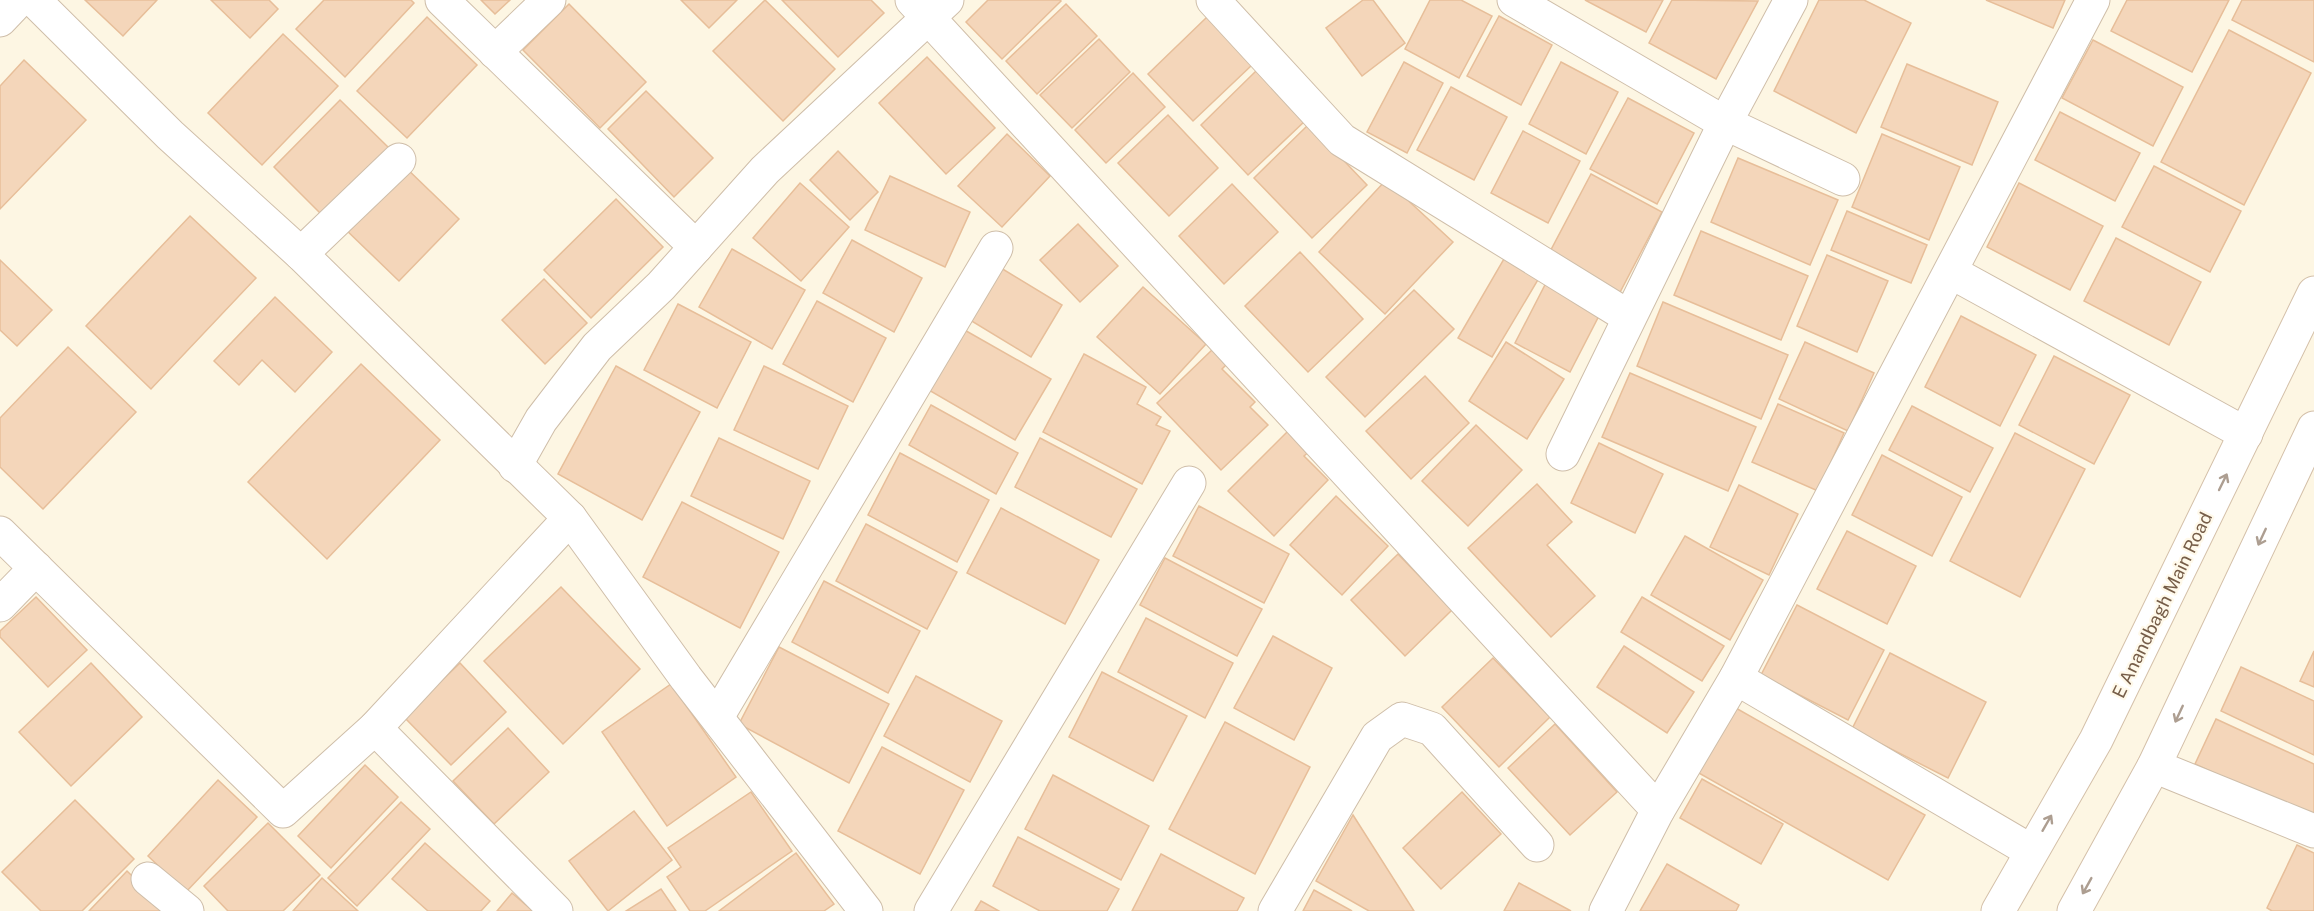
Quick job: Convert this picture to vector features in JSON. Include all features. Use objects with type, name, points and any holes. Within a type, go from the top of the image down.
[{"type":"street","points":[[0,20],[19,0]]},
{"type":"street","points":[[34,0],[170,135],[301,255],[570,518],[717,717],[866,911]]},
{"type":"street","points":[[442,0],[696,247]]},
{"type":"street","points":[[495,52],[549,0]]},
{"type":"street","points":[[1213,0],[1342,140],[1629,317]]},
{"type":"street","points":[[1514,0],[1725,123],[1844,179]]},
{"type":"street","points":[[1563,454],[1725,123],[1791,0]]},
{"type":"street","points":[[1606,911],[1658,810],[1736,678],[2093,0]]},
{"type":"street","points":[[515,466],[541,420],[597,347],[661,286],[765,170],[930,6],[1658,810]]},
{"type":"street","points":[[301,255],[399,160]]},
{"type":"street","points":[[717,717],[996,248]]},
{"type":"street","points":[[1951,272],[2246,434]]},
{"type":"street","name":"E Anandbagh Main Road","points":[[1998,911],[2096,740],[2314,293]]},
{"type":"street","points":[[2073,911],[2154,766],[2314,428]]},
{"type":"street","points":[[931,911],[1189,483]]},
{"type":"street","points":[[0,533],[283,811],[375,728],[570,518]]},
{"type":"street","points":[[0,605],[36,568]]},
{"type":"street","points":[[1736,678],[2031,851]]},
{"type":"street","points":[[1275,911],[1377,737],[1402,719],[1432,729],[1537,845]]},
{"type":"street","points":[[375,728],[556,911]]},
{"type":"street","points":[[2154,766],[2314,831]]},
{"type":"street","points":[[148,879],[187,911]]},
{"type":"building","points":[[85,0],[157,0],[123,36]]},
{"type":"building","points":[[211,0],[269,0],[278,9],[250,38]]},
{"type":"building","points":[[324,0],[411,0],[414,3],[345,77],[296,29]]},
{"type":"building","points":[[481,0],[510,0],[495,14]]},
{"type":"building","points":[[681,0],[737,0],[709,28]]},
{"type":"building","points":[[765,0],[835,69],[783,121],[713,51]]},
{"type":"building","points":[[782,0],[871,0],[884,13],[838,57]]},
{"type":"building","points":[[988,0],[1061,1],[1002,59],[966,22]]},
{"type":"building","points":[[1363,0],[1373,0],[1405,43],[1362,76],[1326,28]]},
{"type":"building","points":[[1430,0],[1461,0],[1492,16],[1459,78],[1405,49]]},
{"type":"building","points":[[1585,0],[1663,0],[1646,32]]},
{"type":"building","points":[[1672,0],[1758,1],[1716,79],[1649,43]]},
{"type":"building","points":[[1819,0],[1864,0],[1911,23],[1856,133],[1774,91]]},
{"type":"building","points":[[1986,0],[2065,0],[2053,28]]},
{"type":"building","points":[[2127,0],[2229,0],[2192,72],[2111,31]]},
{"type":"building","points":[[2242,0],[2314,0],[2314,62],[2232,20]]},
{"type":"building","points":[[569,4],[646,82],[600,128],[523,50]]},
{"type":"building","points":[[1066,4],[1097,36],[1037,94],[1006,61]]},
{"type":"building","points":[[1499,16],[1552,45],[1521,105],[1467,76]]},
{"type":"building","points":[[427,17],[477,65],[407,138],[357,91]]},
{"type":"building","points":[[1207,17],[1252,65],[1193,121],[1148,74]]},
{"type":"building","points":[[2229,30],[2311,73],[2244,205],[2161,162]]},
{"type":"building","points":[[283,34],[338,86],[262,165],[208,113]]},
{"type":"building","points":[[1099,39],[1130,72],[1072,128],[1040,95]]},
{"type":"building","points":[[2093,40],[2183,87],[2153,146],[2062,98]]},
{"type":"building","points":[[927,57],[995,128],[946,174],[879,103]]},
{"type":"building","points":[[24,60],[86,120],[0,209],[0,86]]},
{"type":"building","points":[[1404,62],[1443,83],[1407,153],[1367,132]]},
{"type":"building","points":[[1561,62],[1618,92],[1586,154],[1529,124]]},
{"type":"building","points":[[1907,64],[1998,102],[1972,165],[1881,127]]},
{"type":"building","points":[[1257,70],[1306,120],[1248,175],[1201,125]]},
{"type":"building","points":[[1133,73],[1165,107],[1106,163],[1075,130]]},
{"type":"building","points":[[1451,87],[1507,117],[1474,180],[1417,150]]},
{"type":"building","points":[[646,91],[713,158],[674,197],[608,129]]},
{"type":"building","points":[[1628,98],[1694,133],[1657,204],[1590,169]]},
{"type":"building","points":[[340,100],[389,148],[322,215],[274,167]]},
{"type":"building","points":[[2060,112],[2140,153],[2115,201],[2035,160]]},
{"type":"building","points":[[1168,115],[1218,168],[1169,216],[1118,163]]},
{"type":"building","points":[[1309,124],[1367,185],[1312,238],[1254,178]]},
{"type":"building","points":[[1523,131],[1580,161],[1548,223],[1491,193]]},
{"type":"building","points":[[1007,134],[1050,176],[1002,227],[958,186]]},
{"type":"building","points":[[1882,134],[1960,167],[1929,240],[1852,207]]},
{"type":"building","points":[[838,151],[878,192],[850,220],[810,180]]},
{"type":"building","points":[[1738,158],[1838,200],[1810,265],[1711,222]]},
{"type":"building","points":[[402,164],[459,219],[399,281],[342,226]]},
{"type":"building","points":[[2154,166],[2241,211],[2210,272],[2122,227]]},
{"type":"building","points":[[1591,174],[1662,212],[1617,298],[1545,261]]},
{"type":"building","points":[[890,176],[970,212],[945,267],[865,230]]},
{"type":"building","points":[[1386,180],[1453,242],[1385,314],[1319,252]]},
{"type":"building","points":[[800,183],[849,227],[801,281],[753,238]]},
{"type":"building","points":[[2019,183],[2103,226],[2070,290],[1987,247]]},
{"type":"building","points":[[1232,184],[1278,232],[1224,284],[1179,236]]},
{"type":"building","points":[[616,199],[663,247],[591,318],[544,270]]},
{"type":"building","points":[[1847,211],[1927,245],[1911,283],[1831,250]]},
{"type":"building","points":[[190,216],[256,278],[151,389],[86,326]]},
{"type":"building","points":[[1078,224],[1118,266],[1080,302],[1040,260]]},
{"type":"building","points":[[1701,231],[1808,276],[1781,340],[1674,295]]},
{"type":"building","points":[[2116,238],[2201,282],[2169,345],[2084,301]]},
{"type":"building","points":[[852,240],[922,278],[894,332],[823,293]]},
{"type":"building","points":[[732,249],[805,290],[772,349],[699,307]]},
{"type":"building","points":[[1300,252],[1363,319],[1308,372],[1245,306]]},
{"type":"building","points":[[1508,252],[1542,273],[1492,357],[1458,338]]},
{"type":"building","points":[[1827,255],[1888,281],[1857,352],[1797,326]]},
{"type":"building","points":[[0,260],[52,310],[17,346],[0,330]]},
{"type":"building","points":[[996,265],[1062,305],[1031,357],[965,317]]},
{"type":"building","points":[[544,279],[587,323],[545,364],[502,320]]},
{"type":"building","points":[[1548,279],[1603,308],[1570,372],[1515,343]]},
{"type":"building","points":[[1143,287],[1206,344],[1160,394],[1097,337]]},
{"type":"building","points":[[1414,290],[1454,329],[1365,417],[1326,377]]},
{"type":"building","points":[[275,297],[332,352],[295,392],[262,360],[239,385],[214,361]]},
{"type":"building","points":[[817,301],[886,338],[853,402],[783,364]]},
{"type":"building","points":[[1663,302],[1788,355],[1761,419],[1637,366]]},
{"type":"building","points":[[678,304],[751,342],[717,408],[644,370]]},
{"type":"building","points":[[1961,316],[2036,355],[2000,426],[1925,387]]},
{"type":"building","points":[[961,328],[1051,379],[1015,440],[927,389]]},
{"type":"building","points":[[1506,342],[1564,379],[1527,439],[1469,401]]},
{"type":"building","points":[[1805,342],[1874,373],[1848,431],[1779,399]]},
{"type":"building","points":[[68,347],[136,412],[43,509],[0,467],[0,418]]},
{"type":"building","points":[[1214,348],[1228,363],[1222,369],[1255,402],[1250,407],[1268,425],[1221,470],[1157,403]]},
{"type":"building","points":[[1084,354],[1146,387],[1137,404],[1161,417],[1156,425],[1170,431],[1142,484],[1043,432]]},
{"type":"building","points":[[2054,356],[2130,395],[2094,464],[2019,425]]},
{"type":"building","points":[[361,364],[440,440],[327,559],[248,482]]},
{"type":"building","points":[[616,366],[700,412],[642,520],[558,474]]},
{"type":"building","points":[[764,366],[848,406],[818,469],[734,430]]},
{"type":"building","points":[[1630,373],[1756,427],[1728,491],[1602,437]]},
{"type":"building","points":[[1425,376],[1469,423],[1411,479],[1366,431]]},
{"type":"building","points":[[1778,404],[1844,433],[1818,491],[1752,462]]},
{"type":"building","points":[[931,405],[1018,453],[996,494],[909,445]]},
{"type":"building","points":[[1912,406],[1993,448],[1970,492],[1889,450]]},
{"type":"building","points":[[1476,425],[1522,470],[1468,526],[1422,481]]},
{"type":"building","points":[[1291,428],[1312,449],[1304,456],[1328,480],[1274,536],[1228,491]]},
{"type":"building","points":[[2015,433],[2085,469],[2020,597],[1950,561]]},
{"type":"building","points":[[719,438],[810,481],[783,539],[691,496]]},
{"type":"building","points":[[1040,438],[1137,489],[1111,537],[1015,487]]},
{"type":"building","points":[[1599,443],[1663,474],[1635,533],[1571,503]]},
{"type":"building","points":[[900,453],[989,500],[957,562],[868,515]]},
{"type":"building","points":[[1882,455],[1962,497],[1932,556],[1852,515]]},
{"type":"building","points":[[1537,484],[1572,522],[1547,545],[1595,596],[1551,637],[1468,548]]},
{"type":"building","points":[[1739,485],[1798,514],[1769,575],[1710,547]]},
{"type":"building","points":[[1336,496],[1388,546],[1342,595],[1290,545]]},
{"type":"building","points":[[682,502],[779,552],[740,628],[643,577]]},
{"type":"building","points":[[1199,506],[1289,554],[1264,603],[1173,556]]},
{"type":"building","points":[[1001,508],[1099,560],[1065,624],[967,573]]},
{"type":"building","points":[[866,524],[957,572],[927,629],[836,581]]},
{"type":"building","points":[[1847,531],[1916,566],[1887,624],[1817,589]]},
{"type":"building","points":[[1685,536],[1763,580],[1730,640],[1651,595]]},
{"type":"building","points":[[1398,554],[1452,610],[1405,656],[1351,600]]},
{"type":"building","points":[[1165,558],[1262,609],[1237,656],[1140,605]]},
{"type":"building","points":[[824,581],[920,631],[888,693],[792,642]]},
{"type":"building","points":[[561,587],[640,669],[563,744],[484,661]]},
{"type":"building","points":[[36,597],[87,650],[48,687],[0,637],[0,631]]},
{"type":"building","points":[[1642,597],[1724,646],[1702,681],[1621,632]]},
{"type":"building","points":[[1797,605],[1884,650],[1848,720],[1761,675]]},
{"type":"building","points":[[1146,618],[1233,663],[1205,718],[1118,672]]},
{"type":"building","points":[[1273,636],[1332,668],[1294,740],[1234,708]]},
{"type":"building","points":[[1624,646],[1694,692],[1667,733],[1597,687]]},
{"type":"building","points":[[779,647],[889,704],[849,783],[739,724]]},
{"type":"building","points":[[2314,651],[2314,687],[2300,681]]},
{"type":"building","points":[[1890,653],[1986,702],[1948,778],[1852,729]]},
{"type":"building","points":[[1493,658],[1550,717],[1499,767],[1442,707]]},
{"type":"building","points":[[91,663],[142,717],[71,786],[19,732]]},
{"type":"building","points":[[460,663],[506,712],[451,765],[404,717]]},
{"type":"building","points":[[2241,667],[2314,701],[2314,755],[2221,711]]},
{"type":"building","points":[[1102,672],[1187,716],[1153,781],[1069,737]]},
{"type":"building","points":[[916,676],[1002,721],[970,782],[884,736]]},
{"type":"building","points":[[671,684],[736,777],[667,826],[602,732]]},
{"type":"building","points":[[1734,707],[1925,815],[1888,880],[1697,772]]},
{"type":"building","points":[[2216,719],[2314,764],[2314,819],[2195,764]]},
{"type":"building","points":[[1225,722],[1310,767],[1255,874],[1169,829]]},
{"type":"building","points":[[1555,724],[1617,792],[1570,835],[1508,768]]},
{"type":"building","points":[[508,728],[549,772],[494,824],[453,781]]},
{"type":"building","points":[[882,747],[964,790],[920,874],[838,831]]},
{"type":"building","points":[[365,765],[398,797],[331,868],[298,836]]},
{"type":"building","points":[[1053,775],[1149,826],[1121,880],[1025,829]]},
{"type":"building","points":[[1702,779],[1783,824],[1761,864],[1680,818]]},
{"type":"building","points":[[218,780],[257,817],[186,892],[148,856]]},
{"type":"building","points":[[751,792],[792,851],[705,911],[690,911],[667,877],[681,867],[668,848]]},
{"type":"building","points":[[1462,792],[1501,834],[1441,889],[1403,848]]},
{"type":"building","points":[[75,800],[134,859],[82,911],[41,911],[2,872]]},
{"type":"building","points":[[401,802],[430,829],[357,906],[328,878]]},
{"type":"building","points":[[634,811],[672,860],[608,911],[569,861]]},
{"type":"building","points":[[1353,815],[1414,911],[1369,911],[1316,881]]},
{"type":"building","points":[[268,823],[320,875],[283,911],[228,911],[204,886]]},
{"type":"building","points":[[1018,837],[1119,889],[1107,911],[1040,911],[993,886]]},
{"type":"building","points":[[425,843],[490,901],[481,911],[428,911],[392,879]]},
{"type":"building","points":[[2297,845],[2314,853],[2314,911],[2272,911],[2267,908]]},
{"type":"building","points":[[796,853],[834,904],[824,911],[719,911]]},
{"type":"building","points":[[1161,854],[1244,898],[1237,911],[1132,911]]},
{"type":"building","points":[[1667,864],[1739,905],[1736,911],[1640,911]]},
{"type":"building","points":[[127,871],[167,910],[89,911]]},
{"type":"building","points":[[322,878],[358,911],[293,911]]},
{"type":"building","points":[[1519,883],[1571,911],[1504,911]]},
{"type":"building","points":[[661,889],[676,911],[626,911]]},
{"type":"building","points":[[1314,890],[1352,911],[1303,911]]},
{"type":"building","points":[[512,893],[533,911],[497,911]]},
{"type":"building","points":[[981,901],[999,911],[975,911]]}]
